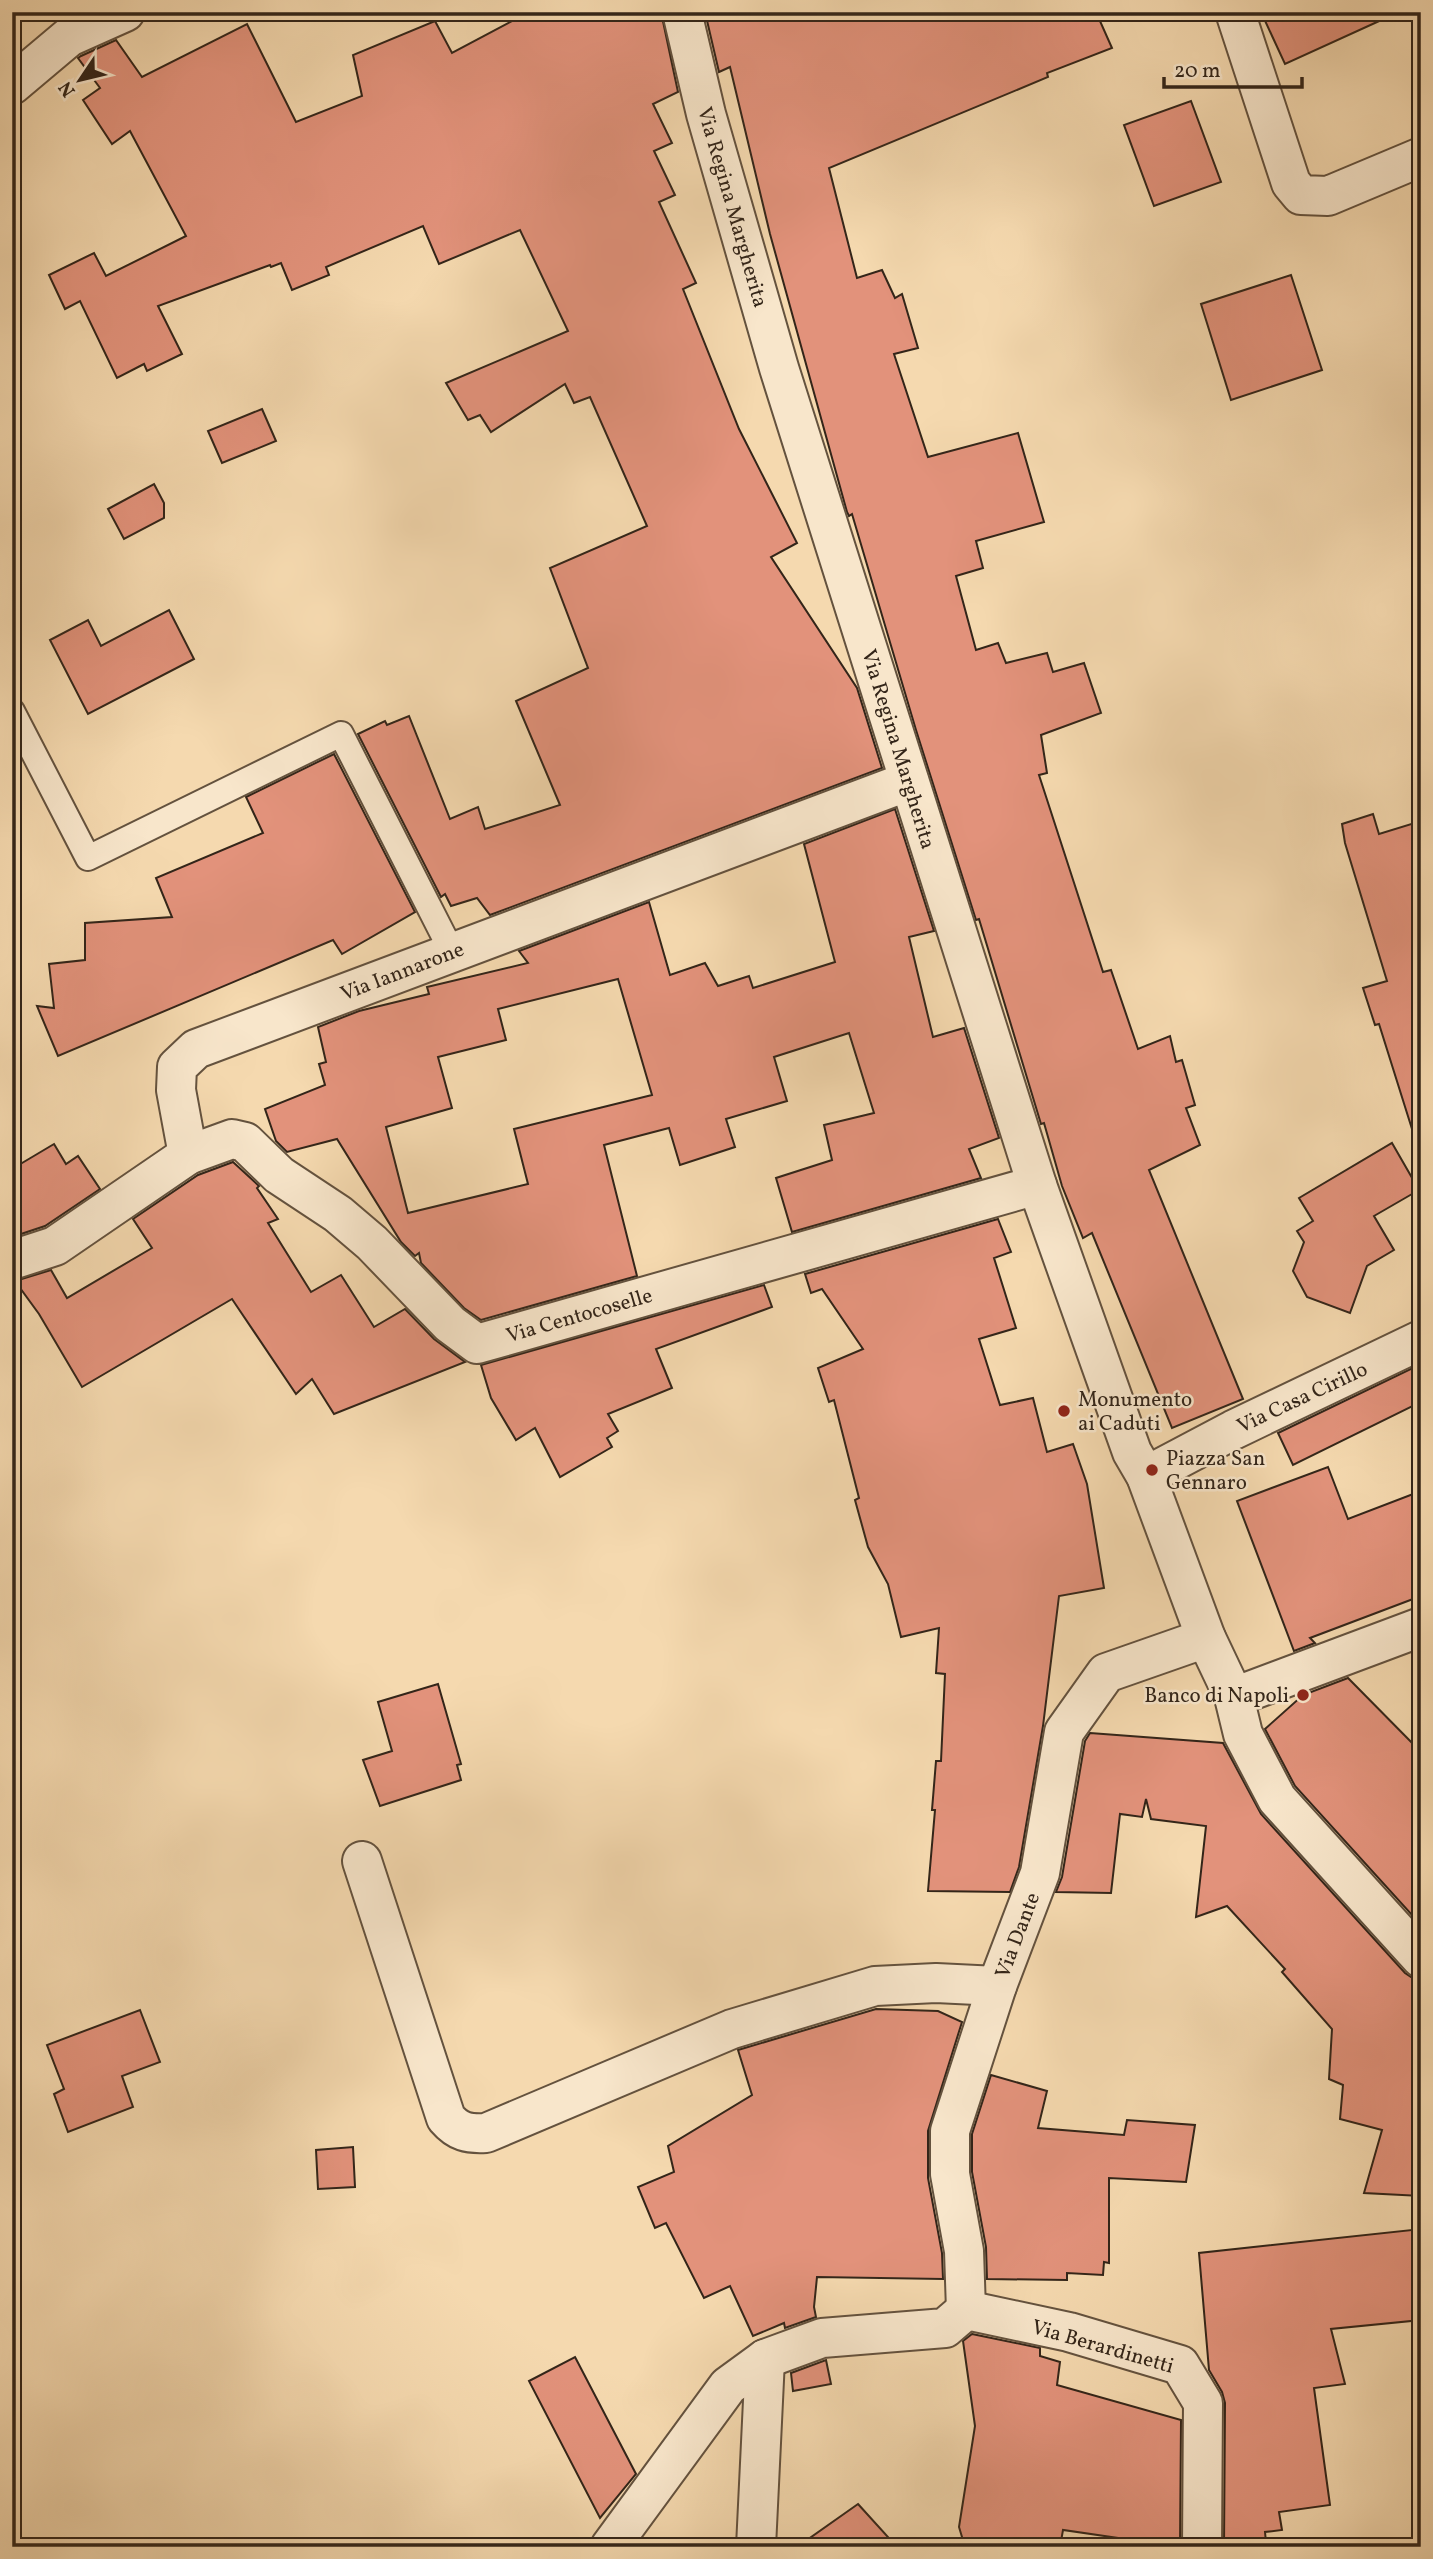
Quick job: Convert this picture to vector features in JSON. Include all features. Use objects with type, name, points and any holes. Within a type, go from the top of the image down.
[{"type":"street","points":[[12,85],[69,37],[125,12]]},
{"type":"street","name":"Via Regina Margherita","points":[[682,12],[706,114],[779,368],[1037,1185],[1132,1452],[1146,1476],[1206,1637],[1234,1697],[1243,1734],[1277,1799],[1421,1958]]},
{"type":"street","points":[[1235,12],[1291,183],[1301,195],[1328,197],[1421,157]]},
{"type":"street","name":"Via Iannarone","points":[[188,1154],[176,1090],[177,1066],[197,1049],[909,781]]},
{"type":"street","name":"Via Centocoselle","points":[[188,1154],[232,1139],[245,1142],[279,1175],[347,1221],[372,1243],[450,1324],[477,1344],[1037,1185]]},
{"type":"street","points":[[12,1260],[55,1246],[188,1154]]},
{"type":"street","name":"Via Casa Cirillo","points":[[1146,1476],[1233,1430],[1421,1340]]},
{"type":"street","points":[[1234,1697],[1421,1627]]},
{"type":"street","name":"Via Dante","points":[[966,2310],[964,2250],[950,2174],[950,2131],[997,1986],[1040,1873],[1064,1732],[1106,1673],[1206,1637]]},
{"type":"street","points":[[362,1861],[446,2118],[456,2129],[470,2134],[486,2133],[732,2029],[875,1986],[936,1983],[997,1986]]},
{"type":"street","points":[[610,2547],[728,2386],[765,2359],[822,2338],[945,2328],[966,2310]]},
{"type":"street","name":"Via Berardinetti","points":[[966,2310],[1069,2332],[1180,2365],[1203,2403],[1202,2547]]},
{"type":"street","points":[[756,2547],[765,2359]]},
{"type":"lane","points":[[12,711],[88,858],[341,734],[452,952]]},
{"type":"building","points":[[529,12],[661,12],[678,92],[653,104],[672,143],[654,151],[675,195],[659,202],[696,283],[683,289],[739,429],[797,543],[771,557],[857,688],[882,768],[490,915],[477,898],[451,906],[445,894],[441,897],[358,734],[385,721],[387,725],[409,716],[450,819],[478,807],[485,829],[560,805],[516,701],[588,668],[550,568],[647,526],[590,397],[574,403],[565,384],[491,432],[480,415],[468,420],[446,383],[568,331],[520,230],[439,264],[423,226],[326,267],[329,275],[292,290],[281,263],[158,306],[182,354],[147,371],[144,364],[117,378],[80,301],[65,309],[49,275],[94,253],[106,276],[186,236],[130,131],[112,144],[83,100],[100,88],[78,58],[81,56],[116,40],[142,77],[247,24],[296,122],[362,96],[353,55],[435,21],[452,53]]},
{"type":"building","points":[[705,12],[1096,12],[1112,48],[1047,73],[1048,77],[829,168],[857,278],[882,270],[895,298],[902,294],[918,348],[894,354],[928,457],[1018,433],[1044,522],[976,541],[983,568],[956,576],[976,650],[998,643],[1006,663],[1047,653],[1053,672],[1084,663],[1101,713],[1041,735],[1047,773],[1039,775],[1103,972],[1111,970],[1138,1049],[1170,1036],[1176,1062],[1182,1060],[1195,1105],[1186,1108],[1200,1145],[1149,1170],[1243,1399],[1172,1428],[1092,1233],[1083,1238],[1062,1186],[1044,1123],[1041,1124],[979,919],[976,920],[916,730],[852,514],[849,516],[847,512],[770,234],[730,67],[719,72]]},
{"type":"building","points":[[1261,12],[1399,12],[1285,64]]},
{"type":"building","points":[[1191,101],[1221,182],[1154,206],[1124,125]]},
{"type":"building","points":[[1291,275],[1322,370],[1231,400],[1201,304]]},
{"type":"building","points":[[262,409],[276,441],[222,463],[208,431]]},
{"type":"building","points":[[154,484],[164,503],[164,518],[124,539],[108,509]]},
{"type":"building","points":[[169,610],[194,659],[88,714],[50,640],[88,620],[101,646]]},
{"type":"building","points":[[334,754],[415,912],[342,954],[333,940],[58,1056],[37,1006],[54,1008],[49,964],[85,960],[85,923],[172,917],[156,878],[263,833],[246,797]]},
{"type":"building","points":[[895,809],[934,931],[909,937],[933,1037],[964,1028],[999,1138],[969,1149],[981,1178],[792,1232],[776,1178],[832,1160],[824,1125],[874,1113],[849,1033],[774,1057],[787,1101],[726,1119],[735,1147],[680,1165],[669,1128],[604,1145],[637,1276],[481,1320],[464,1308],[421,1263],[419,1253],[415,1256],[401,1242],[337,1139],[287,1152],[276,1141],[265,1109],[325,1085],[319,1064],[326,1062],[318,1027],[359,1011],[429,994],[427,987],[528,963],[519,951],[649,902],[670,975],[705,963],[718,986],[749,976],[753,988],[835,962],[804,844]],"holes":[[[618,979],[652,1095],[514,1129],[528,1184],[408,1213],[386,1127],[452,1108],[438,1057],[506,1040],[498,1009]]]},
{"type":"building","points":[[1373,814],[1379,834],[1421,821],[1421,1128],[1412,1129],[1379,1024],[1375,1025],[1363,988],[1387,981],[1345,843],[1342,824]]},
{"type":"building","points":[[1392,1143],[1419,1190],[1374,1216],[1394,1250],[1367,1266],[1350,1313],[1307,1297],[1293,1271],[1304,1242],[1297,1231],[1313,1221],[1299,1198]]},
{"type":"building","points":[[54,1144],[66,1164],[78,1156],[100,1189],[45,1226],[12,1237],[12,1169]]},
{"type":"building","points":[[233,1162],[259,1186],[257,1188],[278,1219],[268,1223],[311,1292],[341,1275],[374,1327],[405,1309],[434,1339],[465,1362],[334,1414],[312,1379],[296,1394],[232,1299],[82,1387],[39,1314],[15,1281],[51,1270],[67,1298],[152,1248],[133,1219],[198,1175]]},
{"type":"building","points":[[998,1219],[1011,1252],[994,1258],[1016,1328],[979,1339],[1000,1405],[1033,1398],[1047,1452],[1073,1444],[1087,1484],[1104,1588],[1059,1596],[1043,1726],[1019,1867],[1010,1892],[928,1891],[936,1761],[941,1761],[945,1674],[936,1673],[939,1628],[901,1637],[888,1584],[868,1547],[855,1500],[859,1498],[834,1400],[829,1402],[818,1368],[863,1349],[822,1289],[811,1293],[805,1274]]},
{"type":"building","points":[[764,1285],[772,1307],[656,1349],[672,1388],[608,1414],[618,1431],[607,1438],[612,1447],[560,1477],[535,1428],[516,1440],[491,1398],[481,1365]]},
{"type":"building","points":[[1421,1364],[1421,1402],[1293,1465],[1278,1433]]},
{"type":"building","points":[[1328,1467],[1348,1519],[1421,1491],[1421,1596],[1310,1638],[1315,1643],[1294,1651],[1237,1501]]},
{"type":"building","points":[[1348,1678],[1421,1752],[1421,1925],[1295,1786],[1265,1729],[1303,1695]]},
{"type":"building","points":[[438,1684],[461,1764],[457,1765],[461,1780],[380,1806],[363,1760],[392,1751],[378,1702]]},
{"type":"building","points":[[1090,1733],[1223,1743],[1261,1814],[1405,1973],[1414,1979],[1421,1979],[1421,2196],[1364,2193],[1382,2130],[1340,2119],[1343,2085],[1329,2079],[1332,2029],[1282,1972],[1285,1969],[1227,1906],[1196,1917],[1206,1826],[1151,1819],[1146,1799],[1142,1817],[1120,1814],[1111,1893],[1056,1892],[1062,1877],[1085,1741]]},
{"type":"building","points":[[876,2009],[938,2011],[962,2022],[928,2131],[928,2178],[942,2253],[943,2279],[817,2277],[814,2307],[816,2317],[785,2328],[784,2323],[753,2336],[730,2286],[704,2298],[666,2223],[655,2228],[638,2187],[674,2172],[668,2146],[752,2095],[738,2050]]},
{"type":"building","points":[[140,2010],[160,2062],[122,2076],[133,2107],[68,2132],[54,2094],[64,2089],[47,2045]]},
{"type":"building","points":[[991,2075],[1047,2091],[1038,2128],[1124,2135],[1127,2120],[1195,2125],[1186,2182],[1109,2178],[1109,2263],[1104,2262],[1103,2275],[1067,2273],[1067,2280],[987,2279],[986,2247],[972,2172],[972,2134]]},
{"type":"building","points":[[353,2147],[355,2187],[318,2189],[316,2150]]},
{"type":"building","points":[[1421,2229],[1421,2320],[1331,2329],[1345,2384],[1314,2388],[1330,2505],[1279,2512],[1282,2530],[1265,2532],[1266,2542],[1224,2547],[1225,2403],[1209,2370],[1199,2253]]},
{"type":"building","points":[[972,2334],[1040,2348],[1040,2356],[1060,2362],[1057,2385],[1181,2420],[1180,2547],[1063,2530],[1060,2547],[965,2547],[959,2527],[975,2426],[963,2341]]},
{"type":"building","points":[[575,2357],[636,2474],[600,2518],[529,2381]]},
{"type":"building","points":[[826,2360],[831,2384],[793,2391],[791,2373]]},
{"type":"building","points":[[858,2504],[897,2547],[797,2547]]},
{"type":"place","name":"Monumento ai Caduti","points":[[1064,1411]]},
{"type":"place","name":"Piazza San Gennaro","points":[[1152,1470]]},
{"type":"place","name":"Banco di Napoli","points":[[1303,1695]]}]
